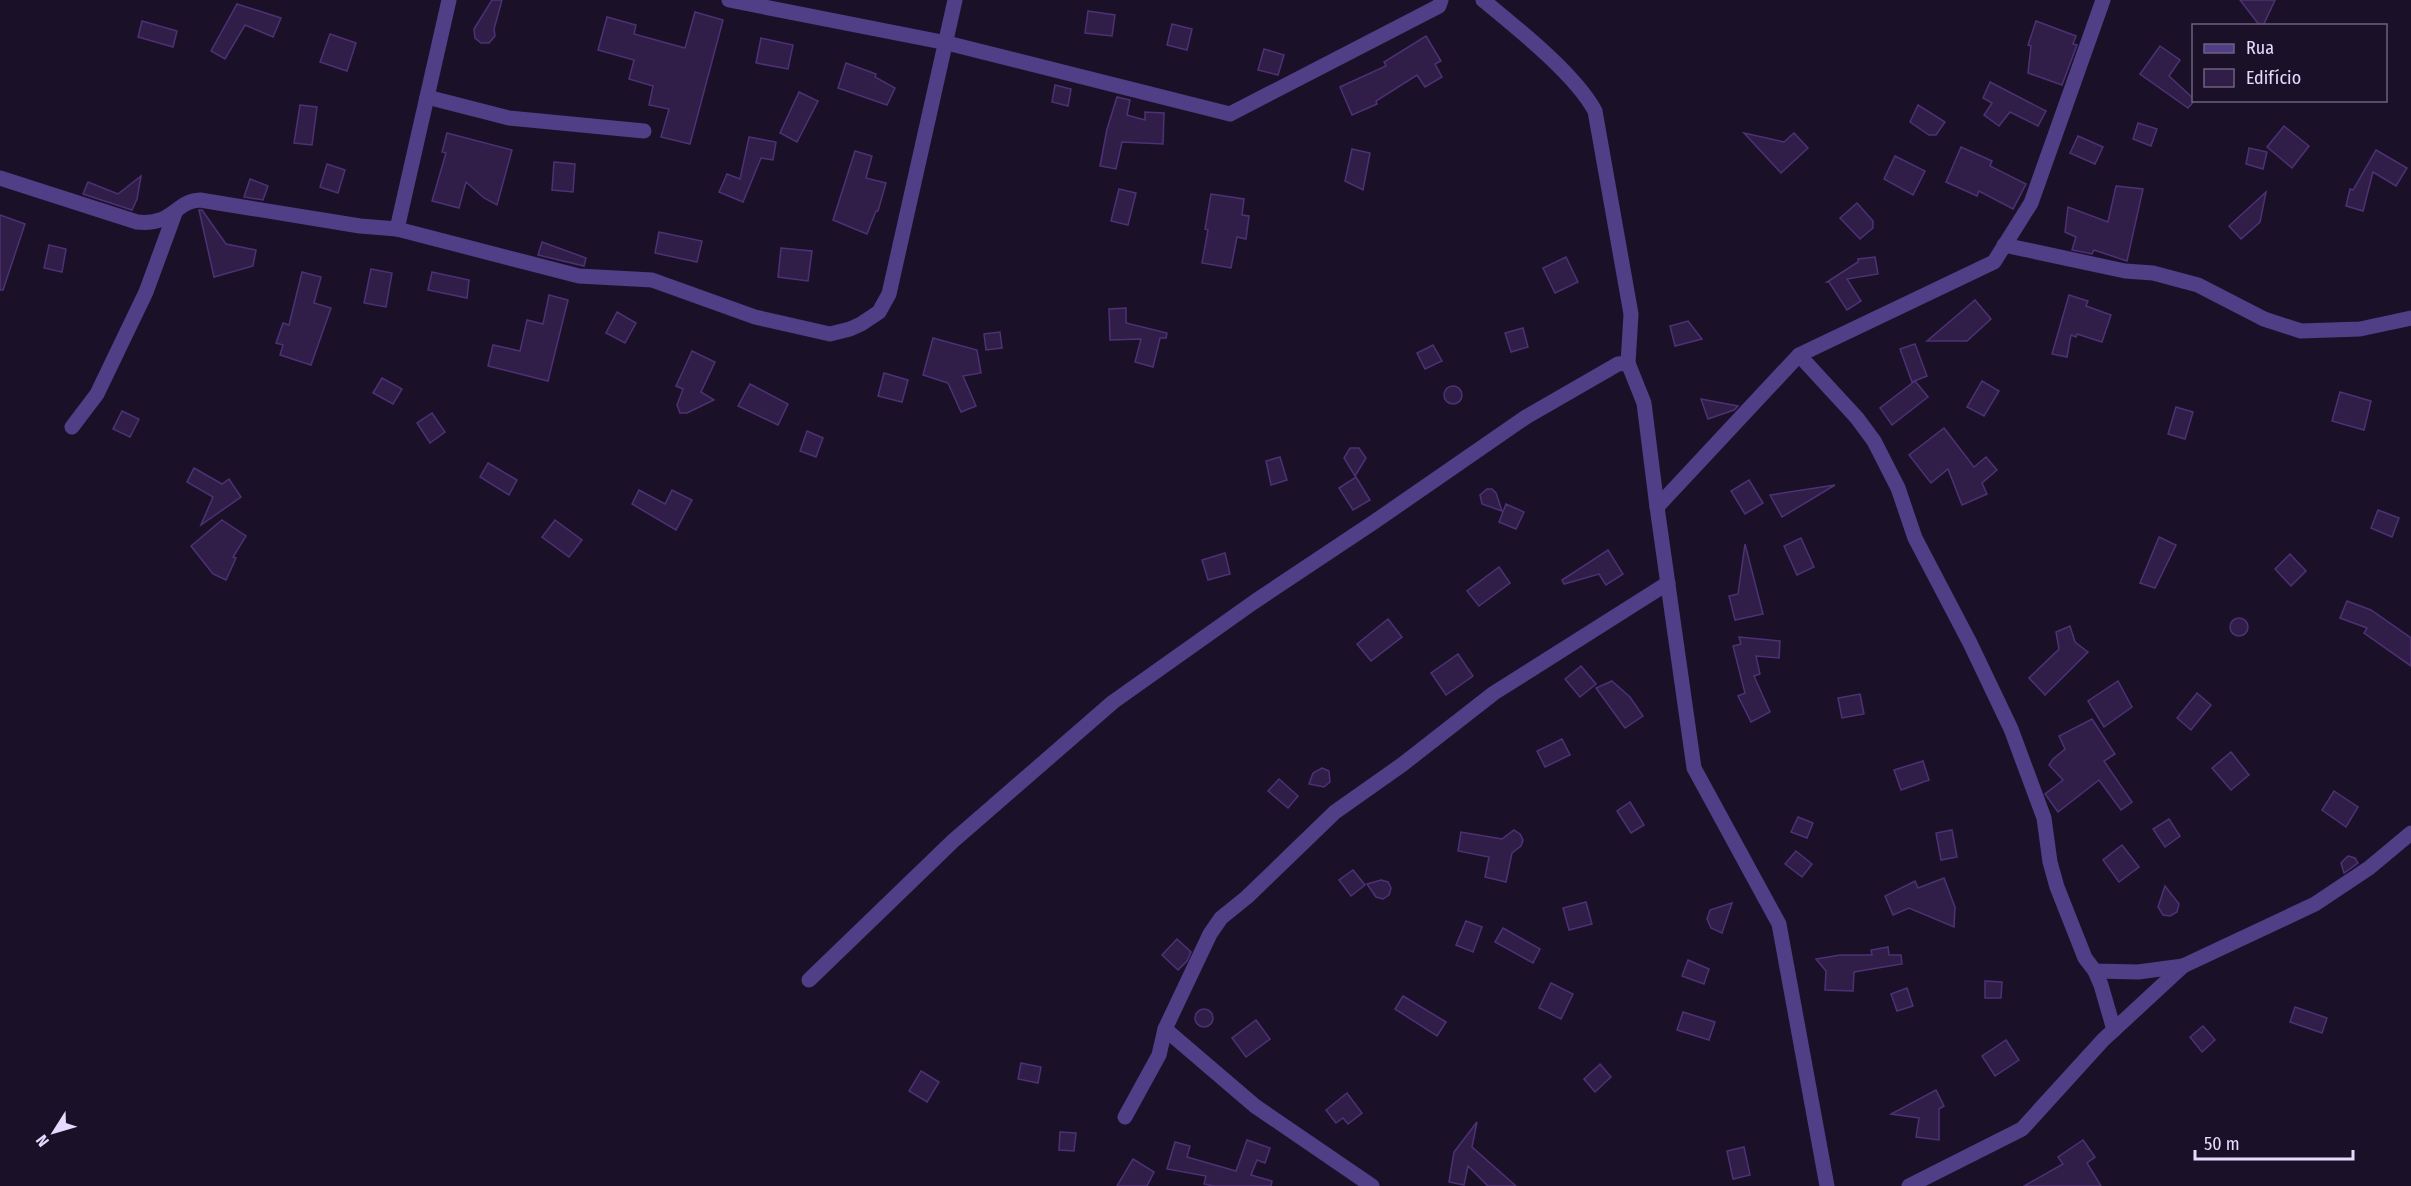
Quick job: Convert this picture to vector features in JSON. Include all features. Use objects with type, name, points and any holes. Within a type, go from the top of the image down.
[{"type":"street","points":[[397,229],[449,0]]},
{"type":"street","points":[[729,0],[947,43],[1230,114],[1439,6],[1441,0]]},
{"type":"street","points":[[0,178],[137,222],[151,224],[175,213],[186,203],[200,200],[360,226],[397,229],[579,276],[652,280],[755,317],[830,334],[850,329],[879,312],[889,294],[955,0]]},
{"type":"street","points":[[1483,0],[1570,77],[1588,98],[1595,111],[1631,314],[1628,363],[1644,403],[1694,768],[1779,924],[1827,1186]]},
{"type":"street","points":[[1657,507],[1799,355],[1994,262],[2031,203],[2103,0]]},
{"type":"street","points":[[427,97],[509,118],[644,131]]},
{"type":"street","points":[[72,427],[97,394],[146,292],[175,213]]},
{"type":"street","points":[[2004,245],[2126,271],[2153,273],[2198,285],[2264,319],[2301,331],[2360,329],[2411,318]]},
{"type":"street","points":[[1799,355],[1857,418],[1874,441],[1898,488],[1915,538],[1970,643],[2011,729],[2044,818],[2050,862],[2058,887],[2085,958],[2101,985],[2114,1030]]},
{"type":"street","points":[[809,980],[953,841],[1113,702],[1254,602],[1526,417],[1617,364],[1628,363]]},
{"type":"street","points":[[1125,1116],[1159,1054],[1165,1029],[1210,934],[1221,918],[1247,897],[1335,812],[1403,764],[1494,693],[1668,583]]},
{"type":"street","points":[[2094,971],[2138,972],[2183,966],[2315,904],[2369,868],[2411,833]]},
{"type":"street","points":[[1910,1186],[2022,1129],[2114,1030],[2183,966]]},
{"type":"street","points":[[1165,1029],[1255,1106],[1372,1186]]},
{"type":"building","points":[[492,0],[502,0],[494,29],[495,36],[489,43],[481,43],[475,38],[474,29]]},
{"type":"building","points":[[2240,0],[2275,0],[2264,24],[2258,24]]},
{"type":"building","points":[[237,4],[281,18],[273,37],[245,25],[225,59],[211,51]]},
{"type":"building","points":[[1088,11],[1115,15],[1112,36],[1085,33]]},
{"type":"building","points":[[695,12],[723,20],[690,144],[661,137],[669,109],[649,105],[653,86],[629,79],[634,60],[598,50],[607,17],[636,25],[634,34],[685,48]]},
{"type":"building","points":[[142,21],[177,31],[173,47],[138,37]]},
{"type":"building","points":[[2036,21],[2076,36],[2073,44],[2077,45],[2062,85],[2028,73],[2031,46],[2028,45]]},
{"type":"building","points":[[1172,24],[1192,29],[1187,50],[1167,45]]},
{"type":"building","points":[[330,34],[356,43],[347,71],[320,62]]},
{"type":"building","points":[[1426,36],[1441,61],[1435,64],[1442,77],[1425,87],[1417,75],[1376,101],[1377,104],[1352,115],[1340,87],[1386,66],[1384,62]]},
{"type":"building","points":[[761,38],[793,45],[788,69],[756,63]]},
{"type":"building","points":[[2160,46],[2180,60],[2169,76],[2192,97],[2193,102],[2188,108],[2140,74]]},
{"type":"building","points":[[1264,49],[1284,55],[1278,75],[1258,70]]},
{"type":"building","points":[[846,63],[876,74],[875,77],[895,88],[887,105],[838,88]]},
{"type":"building","points":[[1990,82],[2046,111],[2038,126],[2010,112],[1999,126],[1984,115],[1992,103],[1983,98]]},
{"type":"building","points":[[1055,85],[1071,89],[1068,106],[1052,102]]},
{"type":"building","points":[[799,92],[818,101],[797,142],[780,133]]},
{"type":"building","points":[[1117,97],[1130,100],[1127,115],[1145,120],[1145,112],[1164,113],[1163,144],[1122,142],[1116,169],[1100,166],[1107,129]]},
{"type":"building","points":[[300,105],[317,107],[312,145],[294,143]]},
{"type":"building","points":[[1918,105],[1945,122],[1936,135],[1929,135],[1910,122]]},
{"type":"building","points":[[2138,123],[2157,129],[2151,146],[2133,139]]},
{"type":"building","points":[[2284,126],[2309,146],[2292,168],[2267,147]]},
{"type":"building","points":[[447,133],[512,150],[497,205],[484,198],[466,182],[459,208],[432,201],[446,153],[442,152]]},
{"type":"building","points":[[1744,133],[1784,142],[1794,133],[1808,148],[1781,173]]},
{"type":"building","points":[[2078,136],[2103,147],[2095,164],[2070,153]]},
{"type":"building","points":[[749,137],[776,142],[773,160],[761,158],[743,202],[719,192],[727,174],[740,179]]},
{"type":"building","points":[[1961,147],[1992,161],[1990,166],[2026,184],[2013,209],[1979,191],[1977,196],[1946,182]]},
{"type":"building","points":[[2249,148],[2267,152],[2263,169],[2246,164]]},
{"type":"building","points":[[1352,149],[1370,153],[1363,190],[1345,181]]},
{"type":"building","points":[[2376,150],[2407,168],[2396,186],[2373,172],[2363,211],[2346,206],[2350,189],[2353,190]]},
{"type":"building","points":[[855,151],[872,156],[866,178],[886,183],[878,211],[876,211],[867,234],[833,220]]},
{"type":"building","points":[[1895,156],[1925,171],[1913,195],[1884,179]]},
{"type":"building","points":[[554,162],[575,164],[573,192],[552,190]]},
{"type":"building","points":[[327,164],[345,170],[338,193],[320,187]]},
{"type":"building","points":[[141,176],[137,199],[132,210],[83,194],[88,182],[118,194]]},
{"type":"building","points":[[250,179],[268,186],[263,200],[244,197]]},
{"type":"building","points":[[2116,186],[2143,189],[2127,261],[2094,250],[2092,254],[2072,250],[2076,237],[2065,232],[2068,207],[2108,222]]},
{"type":"building","points":[[1119,189],[1136,193],[1128,225],[1111,221]]},
{"type":"building","points":[[2266,192],[2260,222],[2241,239],[2229,226]]},
{"type":"building","points":[[1211,194],[1244,199],[1242,215],[1249,216],[1246,239],[1237,237],[1231,268],[1202,263]]},
{"type":"building","points":[[1857,203],[1873,221],[1873,228],[1860,239],[1840,218]]},
{"type":"building","points":[[199,210],[202,210],[226,244],[256,250],[253,266],[214,277]]},
{"type":"building","points":[[0,215],[25,224],[3,290],[0,290]]},
{"type":"building","points":[[659,232],[702,241],[697,262],[655,253]]},
{"type":"building","points":[[542,242],[586,258],[584,266],[538,255]]},
{"type":"building","points":[[49,245],[66,249],[62,272],[44,268]]},
{"type":"building","points":[[781,248],[812,251],[808,281],[778,277]]},
{"type":"building","points":[[1566,257],[1578,282],[1555,293],[1543,268]]},
{"type":"building","points":[[1875,257],[1878,274],[1847,279],[1861,301],[1847,310],[1827,282],[1858,262],[1858,259]]},
{"type":"building","points":[[371,269],[392,273],[386,307],[364,303]]},
{"type":"building","points":[[302,272],[321,277],[314,303],[331,308],[311,365],[280,355],[283,345],[276,343],[283,323],[289,325]]},
{"type":"building","points":[[432,272],[469,280],[467,298],[428,290]]},
{"type":"building","points":[[549,295],[568,300],[548,381],[488,366],[493,345],[520,351],[527,320],[543,324]]},
{"type":"building","points":[[2069,295],[2088,301],[2086,306],[2111,315],[2102,342],[2077,334],[2076,337],[2071,335],[2067,357],[2052,354]]},
{"type":"building","points":[[1975,300],[1991,319],[1967,341],[1927,341]]},
{"type":"building","points":[[1126,308],[1126,323],[1167,333],[1166,338],[1160,338],[1153,367],[1135,362],[1141,339],[1110,340],[1109,309]]},
{"type":"building","points":[[617,312],[636,323],[625,343],[606,333]]},
{"type":"building","points":[[1688,321],[1702,339],[1675,346],[1670,326]]},
{"type":"building","points":[[1523,328],[1528,347],[1511,352],[1505,333]]},
{"type":"building","points":[[1000,332],[1002,348],[986,350],[984,334]]},
{"type":"building","points":[[933,338],[977,350],[981,373],[963,376],[976,406],[961,412],[948,383],[923,375]]},
{"type":"building","points":[[1915,344],[1927,376],[1912,382],[1900,349]]},
{"type":"building","points":[[1433,345],[1442,361],[1425,369],[1417,353]]},
{"type":"building","points":[[692,351],[715,362],[701,392],[714,400],[687,413],[680,413],[677,405],[683,389],[676,386]]},
{"type":"building","points":[[884,373],[908,380],[902,402],[878,396]]},
{"type":"building","points":[[382,378],[402,389],[393,404],[373,393]]},
{"type":"building","points":[[1915,381],[1928,397],[1892,425],[1880,408]]},
{"type":"building","points":[[1982,381],[1999,391],[1984,416],[1967,407]]},
{"type":"building","points":[[750,384],[788,404],[778,425],[738,406]]},
{"type":"building","points":[[1449,386],[1457,386],[1462,391],[1460,402],[1449,404],[1444,399],[1444,391]]},
{"type":"building","points":[[2340,392],[2371,401],[2364,430],[2332,421]]},
{"type":"building","points":[[1701,399],[1738,406],[1734,410],[1708,419]]},
{"type":"building","points":[[2176,407],[2193,412],[2185,439],[2168,434]]},
{"type":"building","points":[[122,411],[139,419],[130,437],[113,429]]},
{"type":"building","points":[[432,413],[445,432],[430,443],[417,423]]},
{"type":"building","points":[[1944,428],[1974,467],[1986,457],[1997,470],[1982,483],[1987,494],[1962,505],[1948,469],[1931,483],[1909,455]]},
{"type":"building","points":[[807,431],[823,438],[816,457],[800,451]]},
{"type":"building","points":[[1350,448],[1359,448],[1366,458],[1355,476],[1344,458]]},
{"type":"building","points":[[1280,457],[1287,480],[1271,485],[1266,461]]},
{"type":"building","points":[[488,463],[517,480],[509,495],[480,477]]},
{"type":"building","points":[[194,468],[222,484],[229,479],[241,497],[201,525],[213,497],[187,482]]},
{"type":"building","points":[[1356,477],[1370,500],[1353,510],[1339,488]]},
{"type":"building","points":[[1749,480],[1763,503],[1745,514],[1731,491]]},
{"type":"building","points":[[1835,485],[1782,517],[1770,495]]},
{"type":"building","points":[[1487,489],[1492,489],[1496,493],[1502,511],[1482,504],[1480,495]]},
{"type":"building","points":[[639,490],[665,504],[672,490],[692,500],[676,530],[632,504]]},
{"type":"building","points":[[1506,504],[1524,512],[1516,529],[1499,522]]},
{"type":"building","points":[[2378,510],[2399,518],[2392,537],[2371,528]]},
{"type":"building","points":[[222,520],[246,536],[233,557],[236,558],[226,580],[213,574],[191,546]]},
{"type":"building","points":[[555,520],[582,540],[569,557],[542,537]]},
{"type":"building","points":[[2159,537],[2176,545],[2155,588],[2140,583]]},
{"type":"building","points":[[1801,538],[1814,567],[1797,575],[1784,546]]},
{"type":"building","points":[[1745,544],[1763,614],[1735,620],[1729,596],[1738,594]]},
{"type":"building","points":[[1608,550],[1623,574],[1606,585],[1599,574],[1564,584],[1562,580]]},
{"type":"building","points":[[1225,553],[1230,574],[1208,580],[1202,560]]},
{"type":"building","points":[[2290,554],[2306,571],[2291,586],[2275,569]]},
{"type":"building","points":[[1499,567],[1510,583],[1479,606],[1467,591]]},
{"type":"building","points":[[2347,601],[2371,610],[2411,638],[2411,666],[2364,633],[2367,628],[2340,618]]},
{"type":"building","points":[[2239,618],[2245,621],[2248,627],[2245,633],[2239,636],[2233,633],[2230,627],[2233,621]]},
{"type":"building","points":[[1388,619],[1402,637],[1371,661],[1357,644]]},
{"type":"building","points":[[2070,626],[2075,642],[2088,652],[2045,695],[2029,678],[2059,649],[2056,632]]},
{"type":"building","points":[[1739,637],[1780,641],[1779,658],[1756,656],[1760,674],[1754,676],[1770,712],[1751,722],[1738,696],[1745,693],[1733,646],[1741,644]]},
{"type":"building","points":[[1458,654],[1473,676],[1446,695],[1431,673]]},
{"type":"building","points":[[1581,666],[1596,684],[1580,697],[1565,679]]},
{"type":"building","points":[[1612,681],[1630,697],[1643,716],[1625,728],[1596,688]]},
{"type":"building","points":[[2118,681],[2132,707],[2104,727],[2088,701]]},
{"type":"building","points":[[2197,693],[2211,705],[2191,730],[2177,718]]},
{"type":"building","points":[[1860,694],[1864,714],[1842,718],[1838,698]]},
{"type":"building","points":[[2092,719],[2115,754],[2104,761],[2132,802],[2121,810],[2099,780],[2058,812],[2045,794],[2063,780],[2049,765],[2065,749],[2059,736]]},
{"type":"building","points":[[1562,739],[1570,755],[1545,767],[1537,751]]},
{"type":"building","points":[[2231,752],[2249,775],[2231,790],[2212,768]]},
{"type":"building","points":[[1923,761],[1929,780],[1901,790],[1894,770]]},
{"type":"building","points":[[1322,768],[1329,771],[1330,782],[1324,787],[1309,784],[1313,773]]},
{"type":"building","points":[[1279,779],[1298,796],[1288,808],[1268,791]]},
{"type":"building","points":[[2334,791],[2358,807],[2346,827],[2322,810]]},
{"type":"building","points":[[1630,802],[1644,825],[1631,833],[1617,811]]},
{"type":"building","points":[[1798,817],[1813,823],[1807,838],[1791,832]]},
{"type":"building","points":[[2169,819],[2180,836],[2165,847],[2153,829]]},
{"type":"building","points":[[1514,830],[1523,840],[1521,846],[1512,853],[1506,882],[1485,877],[1489,857],[1458,851],[1461,832],[1502,839]]},
{"type":"building","points":[[1952,830],[1957,857],[1941,860],[1936,833]]},
{"type":"building","points":[[2122,845],[2139,867],[2119,882],[2103,860]]},
{"type":"building","points":[[1796,851],[1812,864],[1802,877],[1785,864]]},
{"type":"building","points":[[2348,856],[2355,858],[2358,863],[2344,873],[2341,863]]},
{"type":"building","points":[[1353,870],[1365,885],[1351,896],[1339,880]]},
{"type":"building","points":[[1944,878],[1955,907],[1954,927],[1909,908],[1893,915],[1885,896],[1915,881],[1918,888]]},
{"type":"building","points":[[1381,880],[1388,882],[1391,888],[1389,895],[1383,899],[1376,897],[1367,884]]},
{"type":"building","points":[[2165,886],[2179,904],[2177,912],[2170,916],[2163,915],[2158,907]]},
{"type":"building","points":[[1586,902],[1592,924],[1569,930],[1563,908]]},
{"type":"building","points":[[1732,903],[1722,933],[1711,928],[1707,919],[1710,910]]},
{"type":"building","points":[[1466,921],[1482,927],[1473,952],[1456,945]]},
{"type":"building","points":[[1503,928],[1540,949],[1533,963],[1495,942]]},
{"type":"building","points":[[1177,939],[1191,952],[1187,961],[1178,970],[1162,955]]},
{"type":"building","points":[[1888,947],[1889,955],[1901,955],[1902,964],[1854,972],[1853,991],[1825,990],[1826,971],[1816,959],[1840,955],[1872,955],[1871,950]]},
{"type":"building","points":[[1688,960],[1709,969],[1704,984],[1682,976]]},
{"type":"building","points":[[1985,981],[2002,982],[2001,998],[1985,998]]},
{"type":"building","points":[[1551,983],[1573,994],[1561,1019],[1539,1008]]},
{"type":"building","points":[[1907,988],[1913,1006],[1897,1011],[1891,994]]},
{"type":"building","points":[[1403,996],[1446,1022],[1437,1036],[1395,1009]]},
{"type":"building","points":[[2295,1007],[2327,1018],[2322,1033],[2290,1022]]},
{"type":"building","points":[[1204,1009],[1210,1012],[1213,1018],[1210,1024],[1204,1027],[1198,1024],[1195,1018],[1198,1012]]},
{"type":"building","points":[[1683,1012],[1715,1022],[1709,1040],[1677,1030]]},
{"type":"building","points":[[1256,1020],[1270,1039],[1246,1057],[1232,1038]]},
{"type":"building","points":[[2203,1026],[2215,1040],[2202,1052],[2190,1037]]},
{"type":"building","points":[[2006,1040],[2019,1060],[1995,1076],[1982,1056]]},
{"type":"building","points":[[1021,1063],[1041,1067],[1038,1083],[1018,1079]]},
{"type":"building","points":[[1600,1064],[1611,1077],[1595,1092],[1584,1079]]},
{"type":"building","points":[[921,1071],[939,1082],[927,1102],[909,1091]]},
{"type":"building","points":[[1936,1090],[1944,1106],[1939,1109],[1939,1140],[1916,1137],[1919,1118],[1891,1114]]},
{"type":"building","points":[[1347,1093],[1362,1113],[1348,1124],[1343,1118],[1336,1123],[1326,1110]]},
{"type":"building","points":[[1477,1122],[1472,1147],[1516,1186],[1488,1186],[1468,1166],[1464,1185],[1449,1182],[1454,1152]]},
{"type":"building","points":[[1060,1132],[1076,1133],[1074,1151],[1059,1150]]},
{"type":"building","points":[[1247,1140],[1270,1148],[1265,1163],[1257,1160],[1251,1175],[1272,1181],[1271,1186],[1213,1186],[1204,1184],[1206,1176],[1167,1169],[1175,1142],[1190,1146],[1187,1157],[1236,1171]]},
{"type":"building","points":[[2083,1140],[2095,1157],[2087,1163],[2101,1186],[2024,1186],[2063,1164],[2058,1157]]},
{"type":"building","points":[[1744,1147],[1750,1175],[1733,1179],[1727,1151]]},
{"type":"building","points":[[1133,1159],[1154,1172],[1147,1186],[1117,1186]]}]
